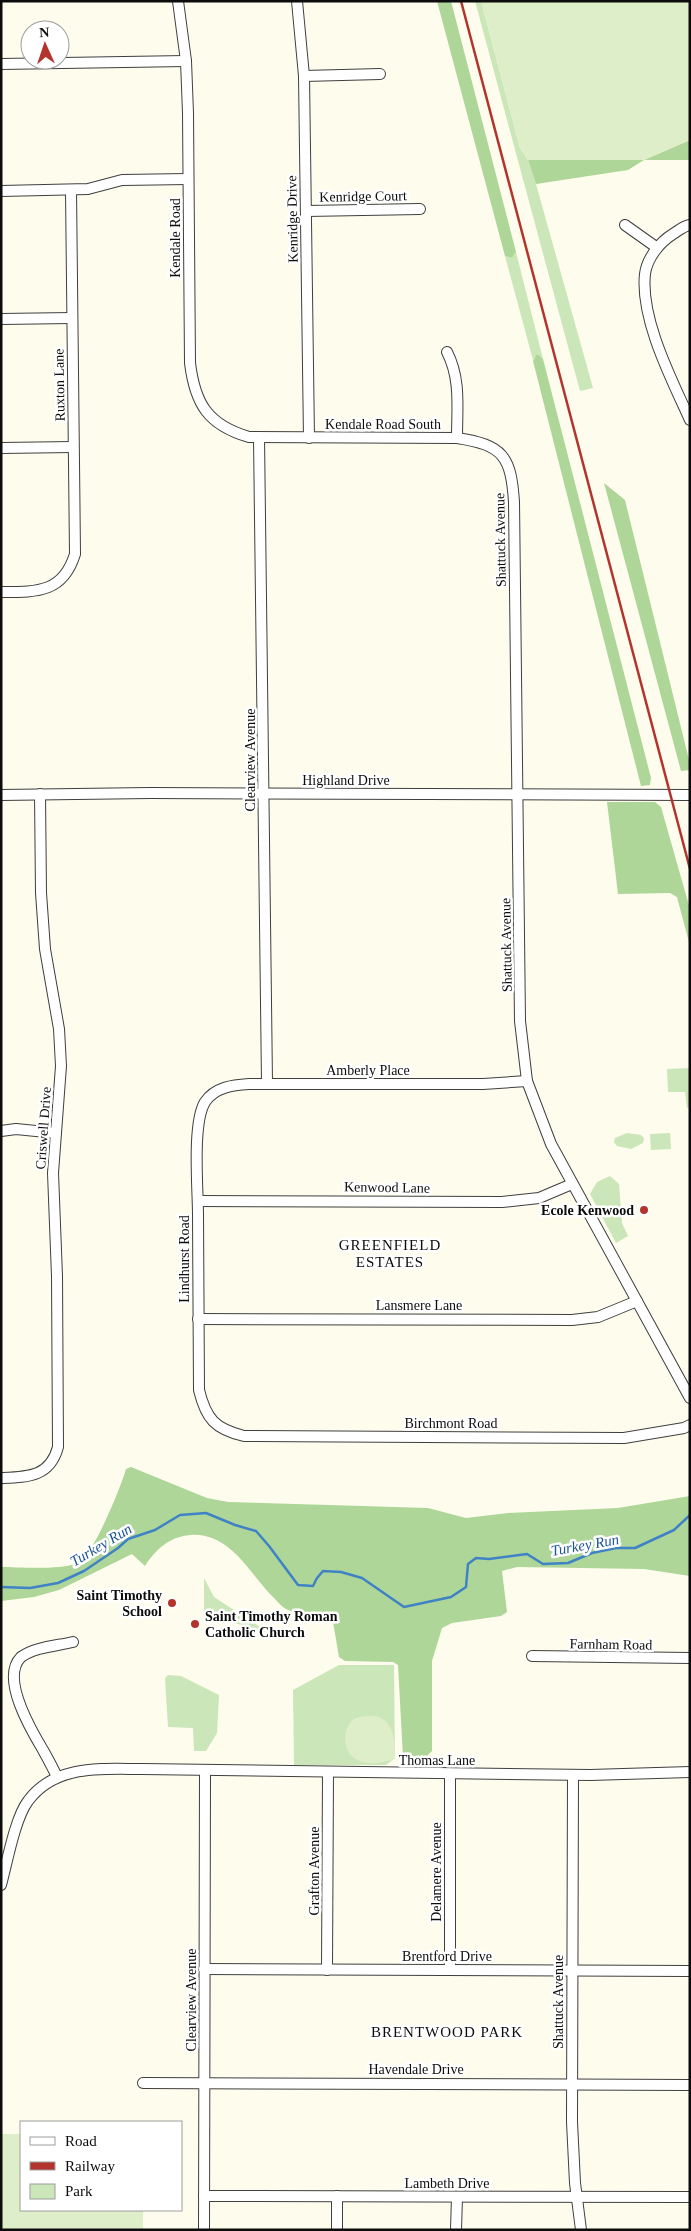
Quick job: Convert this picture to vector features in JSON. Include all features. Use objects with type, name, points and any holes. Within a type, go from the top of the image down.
[{"type":"street","name":"Kendale Road","points":[[178,1],[186,61],[190,363],[196,394],[203,408],[222,426],[242,434],[259,437]]},
{"type":"street","name":"Kenridge Drive","points":[[297,1],[304,76],[309,438]]},
{"type":"street","points":[[1,64],[186,61]]},
{"type":"street","points":[[304,76],[380,74]]},
{"type":"street","points":[[1,190],[88,189],[122,180],[188,179]]},
{"type":"street","name":"Ruxton Lane","points":[[1,592],[41,590],[54,585],[64,578],[72,563],[75,546],[71,190]]},
{"type":"street","name":"Kenridge Court","points":[[306,211],[420,209]]},
{"type":"street","points":[[625,224],[656,247]]},
{"type":"street","points":[[690,225],[666,238],[656,247],[645,272],[646,304],[662,359],[690,420]]},
{"type":"street","points":[[1,319],[72,318]]},
{"type":"street","points":[[447,352],[455,367],[457,384],[457,438]]},
{"type":"street","name":"Kendale Road South","points":[[259,437],[457,438],[481,442],[491,446],[501,455]]},
{"type":"street","name":"Clearview Avenue","points":[[259,437],[267,1083]]},
{"type":"street","points":[[1,448],[73,447]]},
{"type":"street","name":"Shattuck Avenue","points":[[501,455],[508,464],[512,477],[514,502],[520,1021],[527,1081],[552,1144],[572,1184],[690,1398]]},
{"type":"street","name":"Highland Drive","points":[[1,795],[264,793],[690,795]]},
{"type":"street","name":"Criswell Drive","points":[[1,1478],[38,1474],[50,1464],[58,1447],[57,1291],[53,1173],[61,1066],[59,1029],[45,948],[40,794]]},
{"type":"street","name":"Amberly Place","points":[[212,1095],[229,1086],[267,1083],[484,1084],[527,1081]]},
{"type":"street","name":"Lindhurst Road","points":[[212,1095],[200,1112],[198,1125],[198,1318],[199,1390],[203,1408],[213,1423]]},
{"type":"street","points":[[1,1131],[16,1129],[56,1134]]},
{"type":"street","name":"Kenwood Lane","points":[[198,1201],[502,1202],[539,1198],[572,1184]]},
{"type":"street","name":"Lansmere Lane","points":[[198,1318],[572,1320],[598,1317],[637,1301]]},
{"type":"street","name":"Birchmont Road","points":[[213,1423],[227,1432],[244,1436],[624,1438],[684,1428],[690,1425]]},
{"type":"street","points":[[57,1778],[18,1710],[11,1674],[12,1667],[21,1657],[33,1651],[73,1642]]},
{"type":"street","name":"Farnham Road","points":[[532,1656],[690,1658]]},
{"type":"street","name":"Thomas Lane","points":[[1,1885],[6,1850],[28,1801],[41,1788],[68,1773],[95,1769],[573,1775],[690,1772]]},
{"type":"street","name":"Clearview Avenue","points":[[204,2230],[205,1771]]},
{"type":"street","name":"Grafton Avenue","points":[[327,1970],[328,1772]]},
{"type":"street","name":"Delamere Avenue","points":[[450,1774],[450,1970]]},
{"type":"street","name":"Shattuck Avenue","points":[[573,1775],[572,2122],[581,2230]]},
{"type":"street","name":"Brentford Drive","points":[[204,1969],[690,1971]]},
{"type":"street","name":"Havendale Drive","points":[[143,2082],[690,2085]]},
{"type":"street","name":"Lambeth Drive","points":[[204,2196],[690,2197]]},
{"type":"street","points":[[337,2196],[337,2230]]},
{"type":"street","points":[[456,2197],[456,2230]]},
{"type":"green space","points":[[437,1],[451,1],[516,252],[512,258],[505,256]]},
{"type":"green space","points":[[475,1],[481,1],[520,148],[528,160],[536,184],[593,388],[580,391]]},
{"type":"green space","points":[[481,1],[690,1],[690,140],[644,160],[528,160],[520,148]]},
{"type":"green space","points":[[690,140],[690,160],[644,160]]},
{"type":"green space","points":[[528,160],[644,160],[628,170],[536,184]]},
{"type":"green space","points":[[516,252],[543,359],[536,355],[533,360],[505,256],[512,258]]},
{"type":"green space","points":[[536,355],[543,359],[651,778],[650,785],[641,786],[533,361]]},
{"type":"green space","points":[[604,483],[625,500],[690,770],[681,771]]},
{"type":"green space","points":[[607,802],[655,802],[661,807],[690,909],[690,946],[677,897],[670,893],[618,894]]},
{"type":"green space","points":[[690,1068],[690,1107],[687,1108],[685,1092],[668,1092],[667,1069]]},
{"type":"green space","points":[[627,1133],[641,1135],[644,1138],[643,1143],[631,1149],[617,1146],[614,1142],[615,1138]]},
{"type":"green space","points":[[670,1133],[671,1149],[651,1150],[650,1134]]},
{"type":"green space","points":[[610,1176],[619,1184],[622,1223],[628,1236],[616,1243],[590,1194],[597,1182]]},
{"type":"green space","points":[[131,1467],[207,1498],[228,1502],[428,1508],[466,1518],[508,1513],[618,1508],[690,1496],[690,1576],[644,1569],[517,1567],[502,1571],[507,1612],[501,1616],[452,1623],[442,1628],[432,1661],[432,1751],[427,1756],[403,1757],[398,1665],[393,1662],[345,1661],[339,1657],[333,1622],[328,1617],[301,1614],[285,1608],[238,1556],[217,1540],[204,1536],[182,1536],[164,1545],[145,1566],[132,1554],[59,1590],[34,1597],[1,1601],[1,1567],[66,1566],[81,1561],[87,1555],[100,1532],[126,1469]]},
{"type":"green space","points":[[204,1578],[214,1597],[271,1634],[204,1614]]},
{"type":"green space","points":[[339,1665],[394,1665],[395,1758],[386,1765],[294,1765],[293,1690]]},
{"type":"green space","points":[[168,1675],[181,1676],[219,1695],[217,1733],[206,1751],[194,1751],[193,1728],[168,1727],[165,1678]]},
{"type":"green space","points":[[375,1716],[381,1718],[390,1727],[394,1738],[395,1758],[380,1763],[358,1761],[347,1749],[346,1731],[351,1721],[356,1718]]},
{"type":"green space","points":[[1,2134],[20,2134],[20,2211],[143,2211],[143,2230],[1,2230]]},
{"type":"waterway","name":"Turkey Run","points":[[1,1587],[30,1588],[58,1583],[84,1571],[128,1539],[155,1530],[180,1515],[206,1513],[256,1531],[298,1585],[313,1586],[323,1571],[341,1572],[362,1578],[404,1607],[451,1597],[466,1587],[468,1564],[476,1558],[489,1559],[527,1554],[543,1564],[568,1563],[592,1553],[616,1548],[635,1548],[674,1530],[690,1515]]},
{"type":"railway","points":[[461,1],[690,869]]},
{"type":"place","name":"Ecole Kenwood","points":[[644,1210]]},
{"type":"place","name":"Saint Timothy School","points":[[172,1603]]},
{"type":"place","name":"Saint Timothy Roman Catholic Church","points":[[195,1624]]},
{"type":"district","name":"GREENFIELD ESTATES","points":[[390,1254]]},
{"type":"district","name":"BRENTWOOD PARK","points":[[447,2032]]}]
